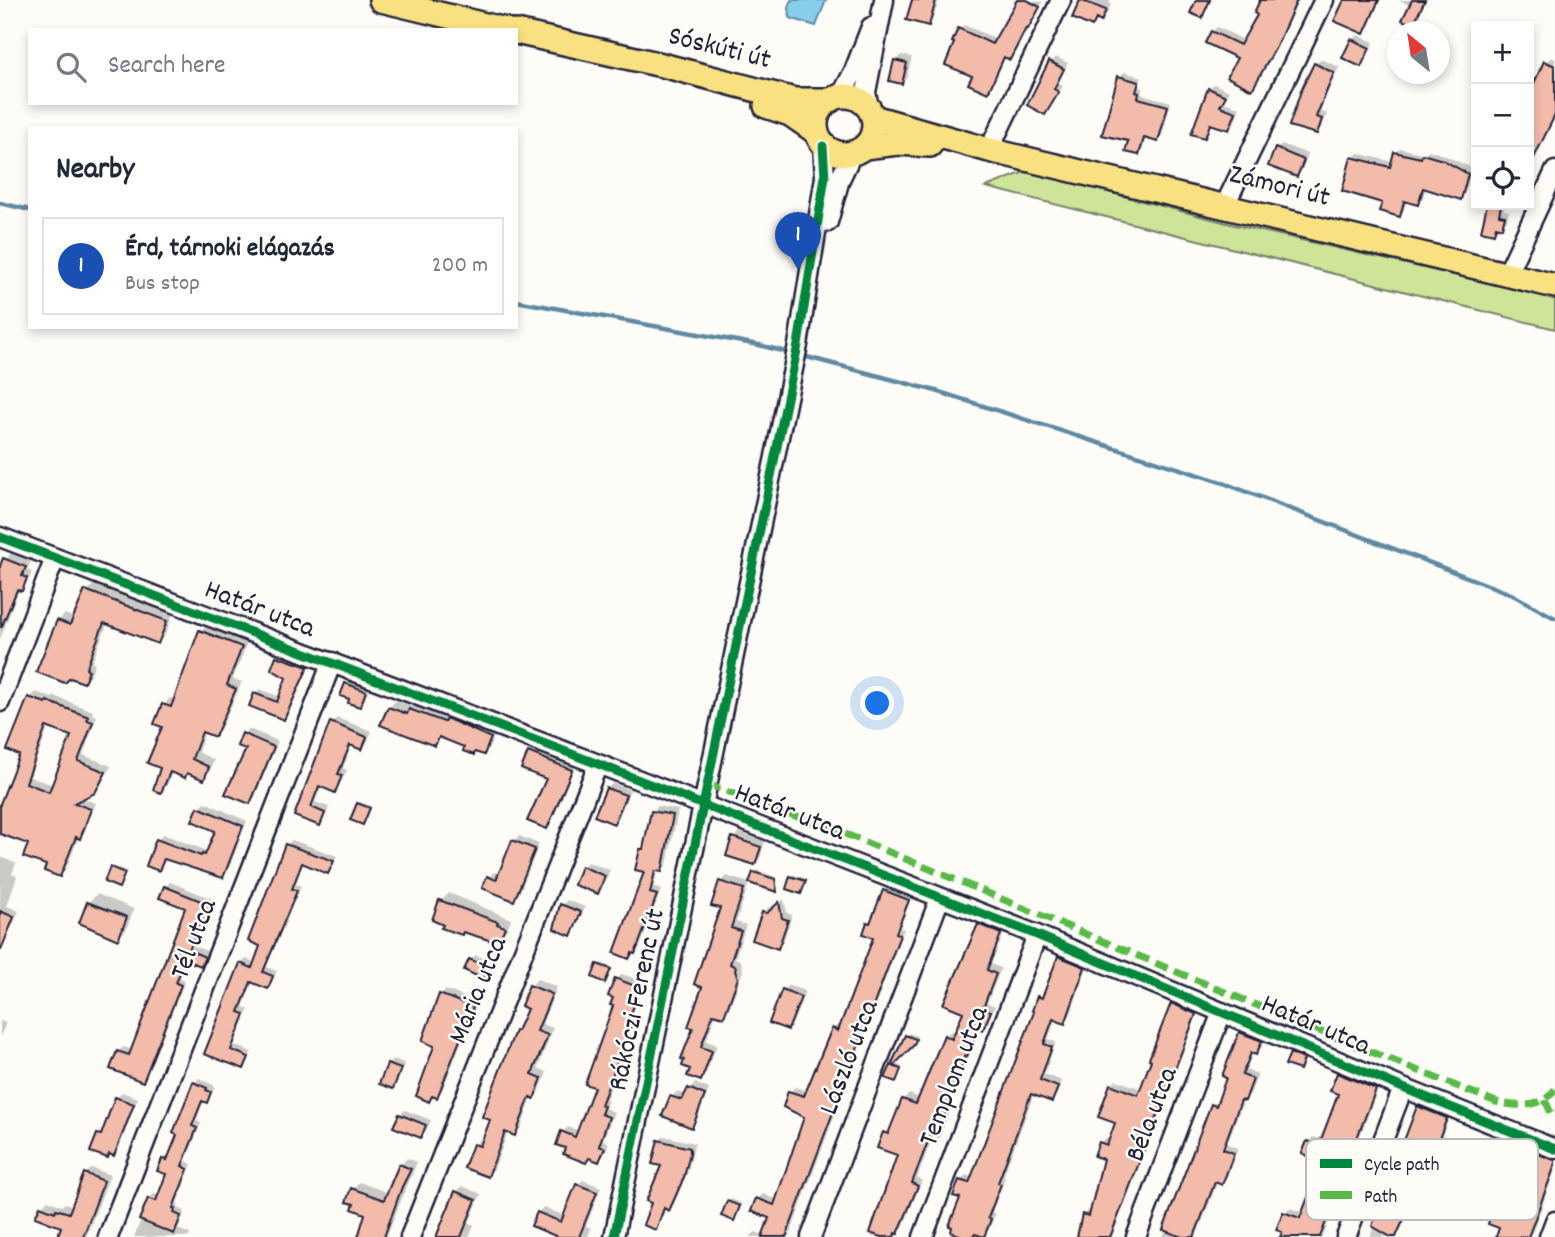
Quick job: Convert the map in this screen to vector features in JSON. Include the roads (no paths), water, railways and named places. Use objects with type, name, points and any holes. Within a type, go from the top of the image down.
[{"type":"main road","points":[[381,0],[498,28]]},
{"type":"main road","name":"Sóskúti út","points":[[518,32],[674,68],[795,100],[836,98]]},
{"type":"main road","name":"Sóskúti út","points":[[593,50],[790,114],[820,139]]},
{"type":"main road","points":[[836,98],[859,100],[871,113],[873,133],[858,150],[837,154],[820,139],[816,117],[824,104],[836,98]]},
{"type":"main road","name":"Zámori út","points":[[871,113],[989,150],[1555,286]]},
{"type":"main road","name":"Zámori út","points":[[858,150],[898,142],[957,150],[989,150]]},
{"type":"street","points":[[836,98],[854,71],[882,0]]},
{"type":"street","points":[[871,113],[868,83],[882,0]]},
{"type":"street","points":[[989,150],[1061,0]]},
{"type":"street","points":[[1225,205],[1324,0]]},
{"type":"street","points":[[809,282],[825,177],[820,139]]},
{"type":"street","points":[[809,282],[840,179],[858,150]]},
{"type":"street","points":[[1507,274],[1555,171]]},
{"type":"street","name":"Rákóczi Ferenc út","points":[[614,1237],[809,282]]},
{"type":"street","name":"Határ utca","points":[[0,537],[598,764],[1037,935],[1530,1139]]},
{"type":"street","points":[[0,702],[55,558]]},
{"type":"street","name":"Tél utca","points":[[107,1237],[332,662]]},
{"type":"street","name":"Mária utca","points":[[410,1237],[598,764]]},
{"type":"street","name":"László utca","points":[[811,1237],[940,898]]},
{"type":"street","name":"Templom utca","points":[[923,1237],[1037,935]]},
{"type":"street","name":"Béla utca","points":[[1136,1237],[1222,1012]]},
{"type":"street","points":[[1383,1139],[1402,1088]]},
{"type":"street","name":"Határ utca","points":[[1538,1142],[1555,1149]]},
{"type":"street","points":[[1346,1237],[1352,1220]]},
{"type":"street","points":[[1549,1237],[1555,1221]]},
{"type":"water","points":[[791,0],[826,0],[816,26],[790,18]]},
{"type":"waterway","points":[[0,203],[28,210]]},
{"type":"waterway","points":[[518,301],[790,353]]},
{"type":"waterway","points":[[799,355],[936,391],[1221,482],[1511,594],[1555,618]]},
{"type":"place","name":"Érd, tárnoki elágazás","points":[[798,270]]}]
